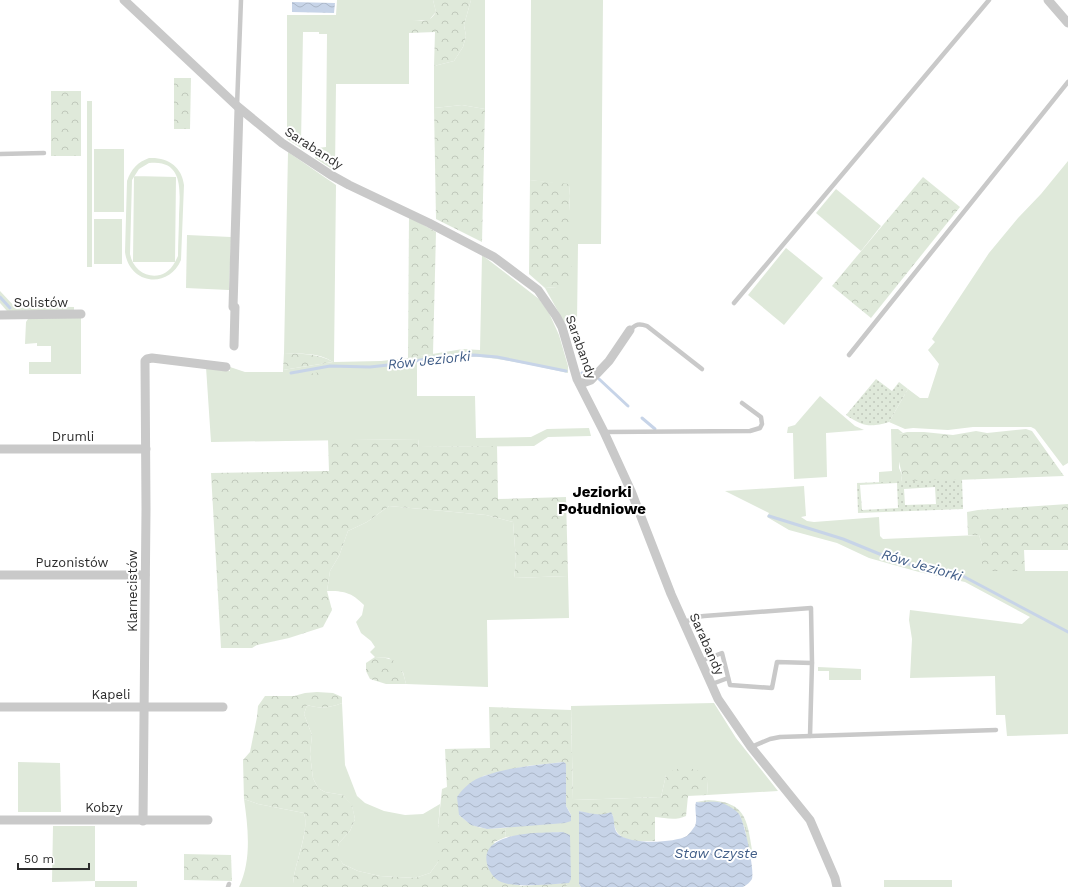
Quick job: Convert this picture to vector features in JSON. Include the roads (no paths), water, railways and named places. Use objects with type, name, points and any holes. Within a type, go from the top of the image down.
[{"type":"street","name":"Sarabandy","points":[[124,0],[238,107],[278,140],[331,175],[494,257],[538,290],[562,327],[575,374],[631,491],[683,623],[718,699],[751,747],[810,820],[835,878],[837,887]]},
{"type":"street","points":[[1048,0],[1068,23]]},
{"type":"street","points":[[234,346],[235,307],[233,307],[238,107]]},
{"type":"street","name":"Solistów","points":[[0,315],[81,314]]},
{"type":"street","points":[[580,384],[591,380],[609,361],[630,330]]},
{"type":"street","name":"Klarnecistów","points":[[143,821],[146,510],[145,361],[152,358],[226,367]]},
{"type":"street","name":"Drumli","points":[[0,449],[146,449]]},
{"type":"street","name":"Puzonistów","points":[[0,575],[145,575]]},
{"type":"street","name":"Kapeli","points":[[0,707],[223,706]]},
{"type":"street","name":"Kobzy","points":[[0,820],[208,820]]},
{"type":"lane","points":[[238,107],[241,0]]},
{"type":"lane","points":[[734,303],[989,0]]},
{"type":"lane","points":[[849,355],[1068,82]]},
{"type":"lane","points":[[0,154],[44,153]]},
{"type":"lane","points":[[630,330],[636,325],[641,324],[647,326],[702,369]]},
{"type":"lane","points":[[604,432],[750,431],[760,428],[762,424],[761,417],[742,403]]},
{"type":"lane","points":[[683,623],[696,617],[704,616],[812,608],[810,736]]},
{"type":"lane","points":[[701,661],[722,653],[730,685],[772,688],[777,662],[812,663]]},
{"type":"lane","points":[[712,684],[728,678]]},
{"type":"lane","points":[[751,747],[770,739],[780,737],[996,730]]},
{"type":"water","points":[[292,2],[335,3],[334,13],[292,12]]},
{"type":"water","points":[[564,762],[566,764],[566,806],[571,815],[571,821],[565,823],[487,829],[471,825],[459,815],[457,797],[465,787],[476,779],[513,768]]},
{"type":"water","name":"Staw Czyste","points":[[696,802],[720,802],[729,806],[739,814],[751,856],[753,874],[752,879],[746,885],[743,887],[581,887],[579,884],[579,811],[591,814],[611,812],[614,826],[618,834],[624,838],[632,840],[652,842],[672,840],[687,836],[696,824]]},
{"type":"water","points":[[563,832],[570,835],[571,879],[569,883],[531,885],[508,884],[501,882],[493,876],[488,867],[487,855],[491,846],[500,840],[527,834]]},
{"type":"waterway","name":"Rów Jeziorki","points":[[0,297],[10,308]]},
{"type":"waterway","name":"Rów Jeziorki","points":[[291,373],[330,366],[370,367],[406,363],[435,357],[474,355],[497,357],[566,371]]},
{"type":"waterway","name":"Rów Jeziorki","points":[[582,373],[592,374]]},
{"type":"waterway","name":"Rów Jeziorki","points":[[599,379],[628,406]]},
{"type":"waterway","points":[[642,418],[655,429]]},
{"type":"waterway","name":"Rów Jeziorki","points":[[769,516],[843,539],[899,562],[959,574],[1068,632]]},
{"type":"district","name":"Jeziorki Południowe","points":[[602,500]]}]
